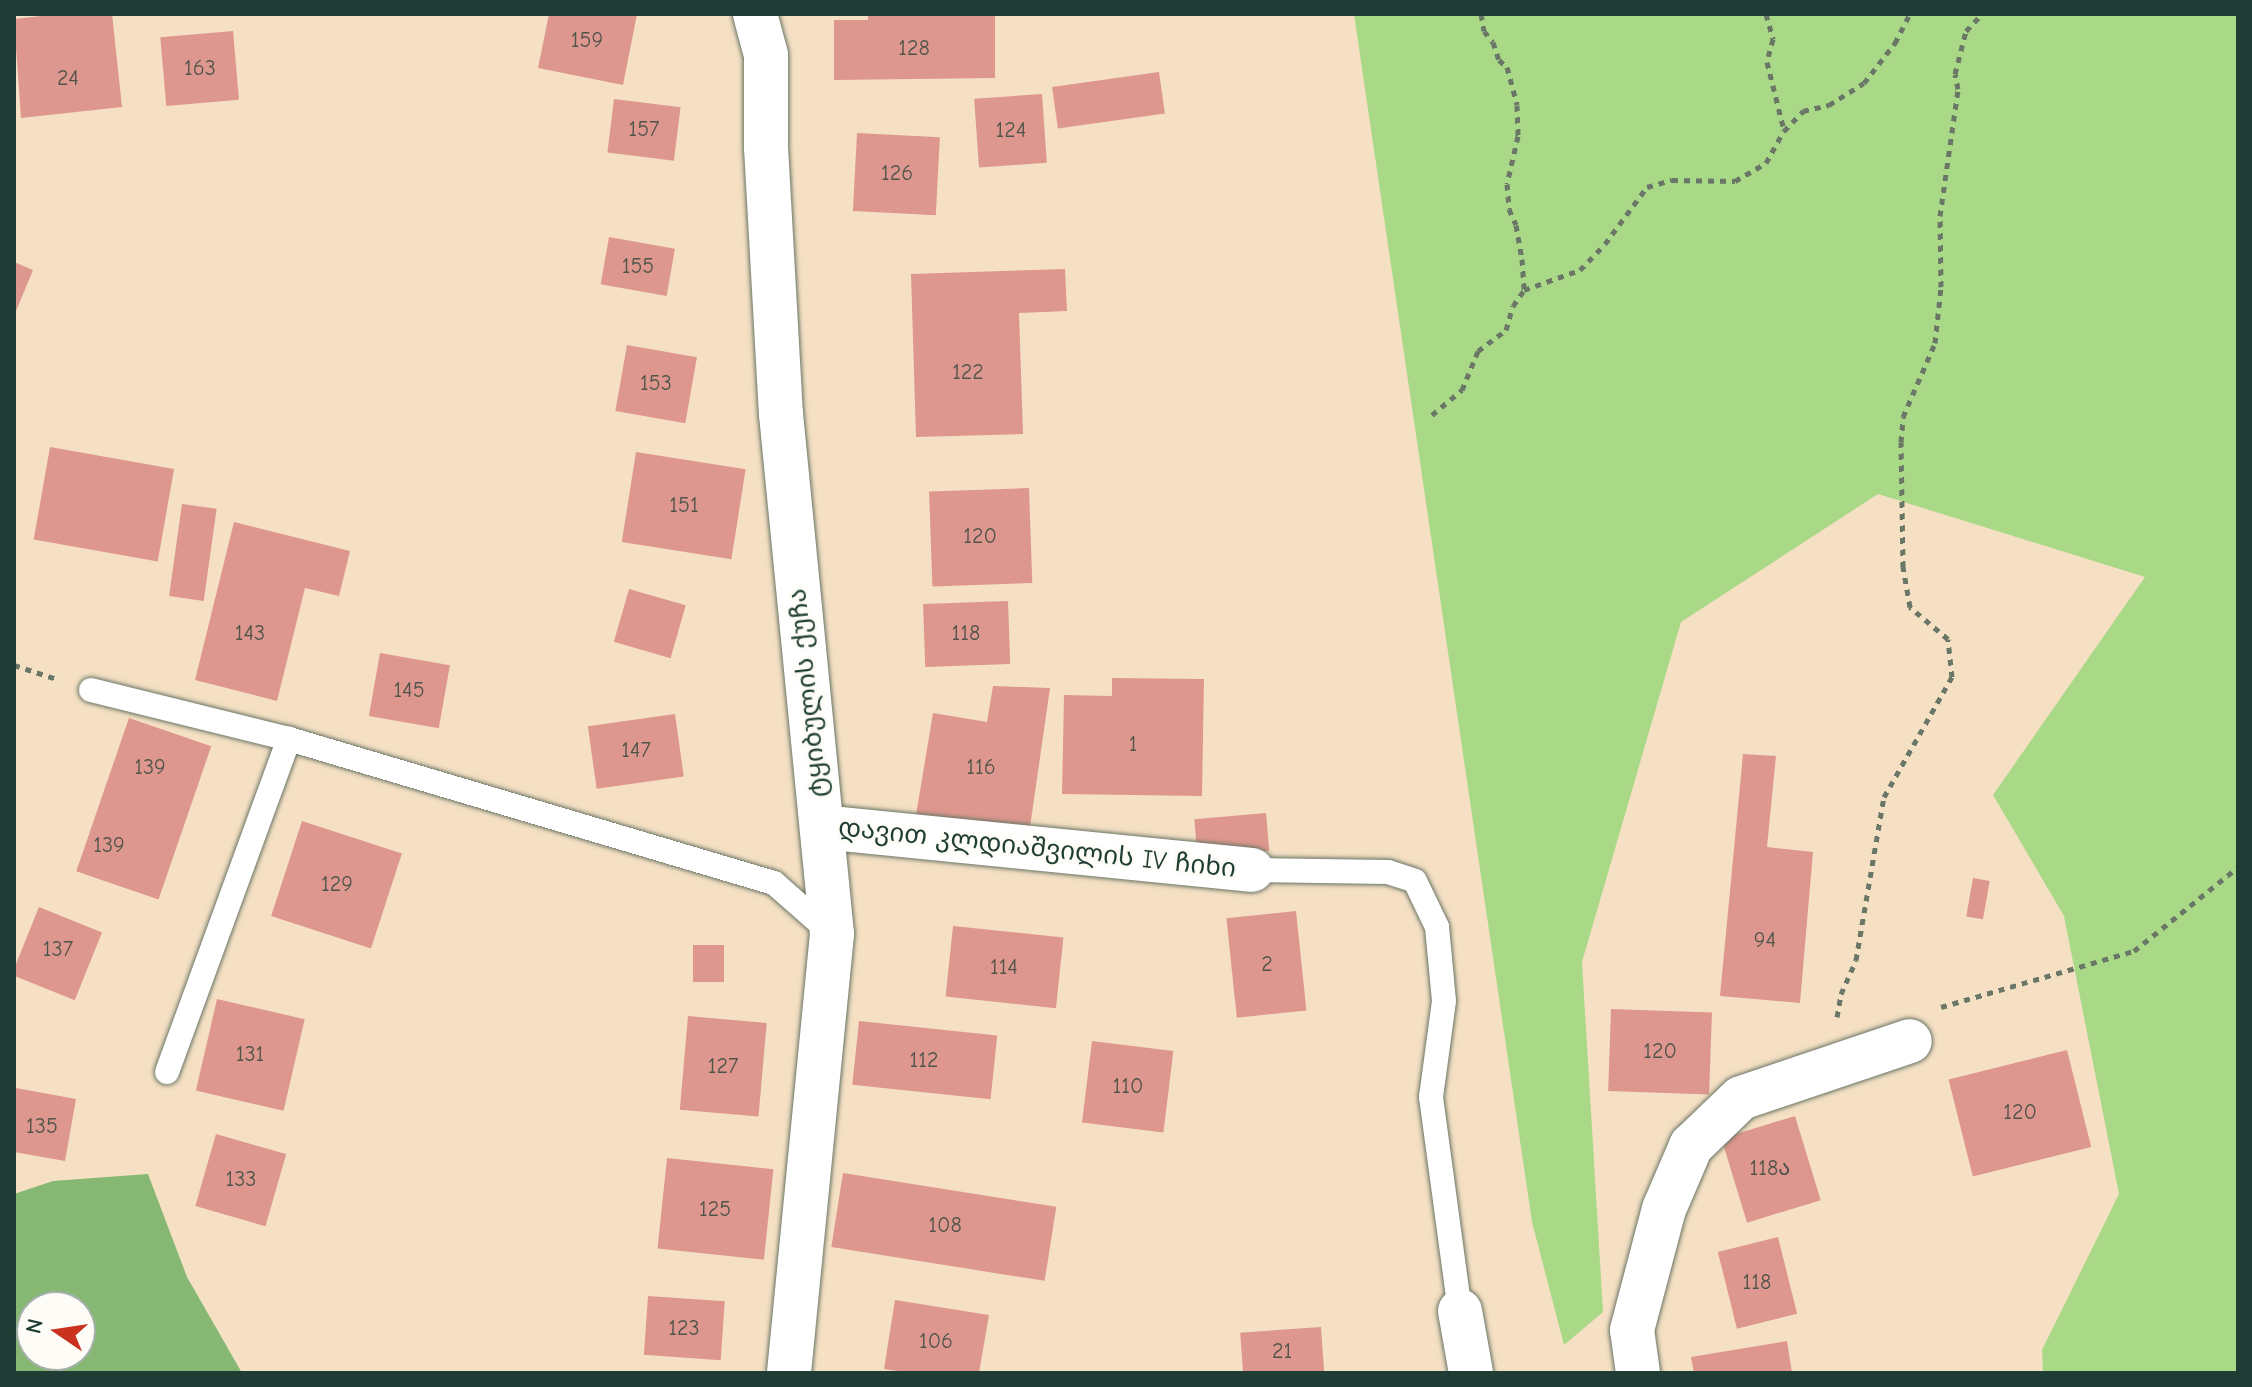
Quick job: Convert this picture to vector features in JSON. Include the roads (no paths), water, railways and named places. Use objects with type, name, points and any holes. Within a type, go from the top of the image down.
[{"type":"street","name":"ტყიბულის ქუჩა","points":[[755,14],[766,55],[766,147],[781,414],[832,934],[789,1373]]},
{"type":"street","name":"დავით კლდიაშვილის IV ჩიხი","points":[[822,827],[1252,870]]},
{"type":"street","points":[[1638,1373],[1632,1330],[1664,1209],[1691,1146],[1741,1098],[1910,1041]]},
{"type":"street","points":[[1460,1311],[1471,1373]]},
{"type":"lane","points":[[91,690],[289,739],[774,883],[832,934]]},
{"type":"lane","points":[[167,1072],[289,739]]},
{"type":"lane","points":[[1252,870],[1388,872],[1415,881],[1437,927],[1444,1001],[1431,1097],[1460,1311]]}]
